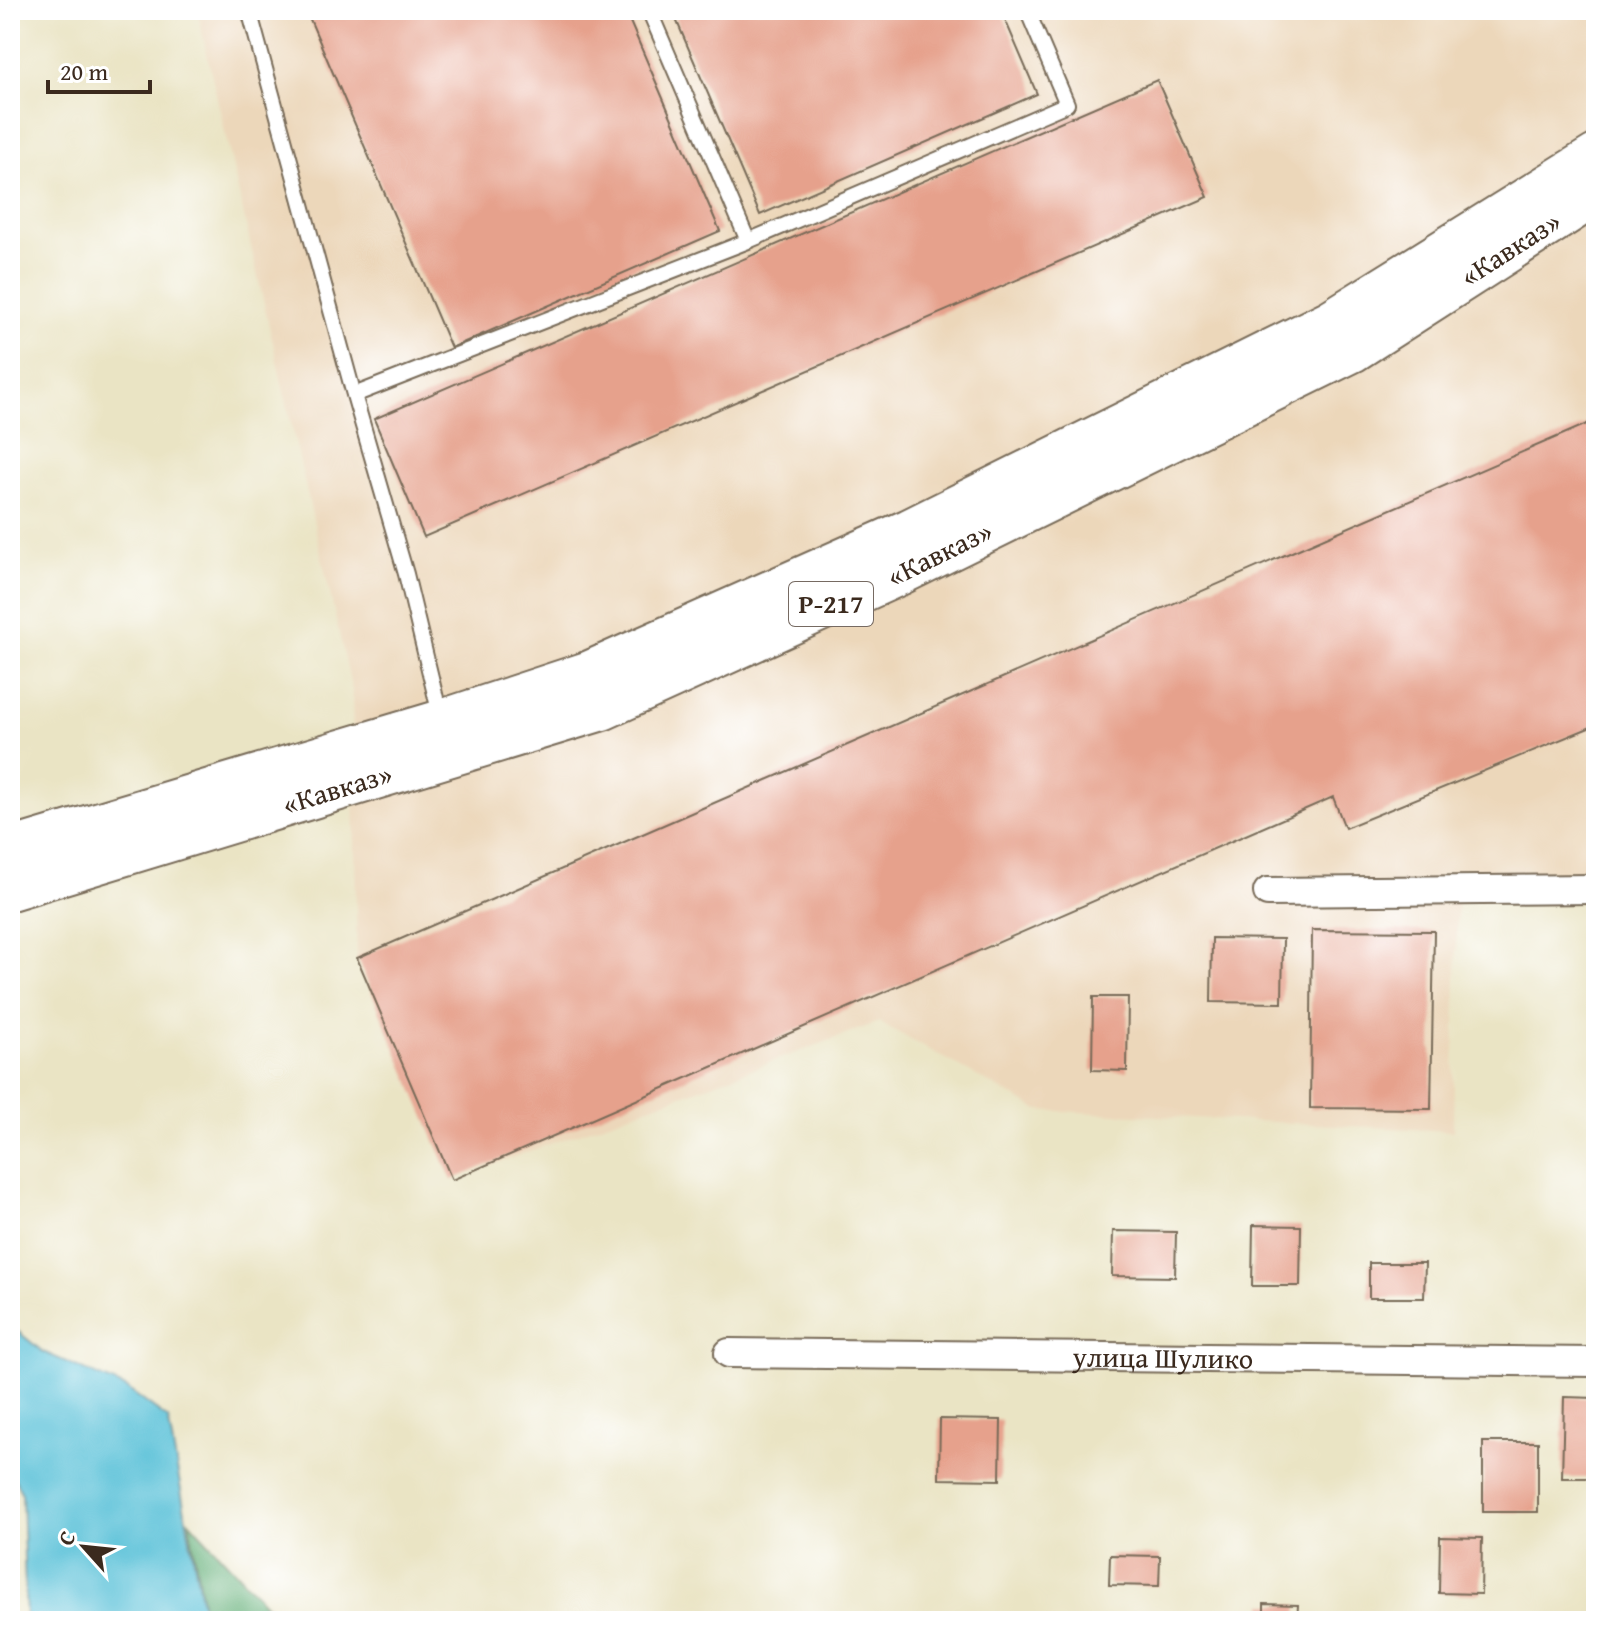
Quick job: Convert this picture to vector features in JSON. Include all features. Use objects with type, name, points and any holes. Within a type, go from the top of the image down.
[{"type":"main road","name":"«Кавказ»","points":[[10,851],[442,722],[588,674],[910,531],[1331,322],[1596,157]]},
{"type":"main road","name":"«Кавказ»","points":[[10,888],[602,708],[899,573],[1352,350],[1596,193]]},
{"type":"street","points":[[1268,892],[1596,889]]},
{"type":"street","name":"улица Шулико","points":[[729,1353],[1596,1362]]},
{"type":"lane","points":[[249,10],[406,574],[442,722]]},
{"type":"lane","points":[[649,10],[748,241]]},
{"type":"lane","points":[[354,395],[748,241],[1067,104],[1027,10]]},
{"type":"shaded area","points":[[197,10],[1596,10],[1596,874],[1458,873],[1453,1131],[1038,1110],[879,1022],[452,1180],[357,958],[352,690]]},
{"type":"green space","points":[[189,1521],[281,1621],[205,1621]]},
{"type":"water","points":[[10,1325],[43,1352],[126,1388],[168,1419],[205,1621],[26,1621],[22,1494],[10,1470]]},
{"type":"building","points":[[306,10],[625,10],[720,231],[451,348]]},
{"type":"building","points":[[672,10],[1001,10],[1037,94],[760,215]]},
{"type":"building","points":[[1157,80],[1208,197],[424,537],[374,419]]},
{"type":"building","points":[[1596,420],[1596,725],[1345,828],[1333,797],[452,1180],[357,958]]},
{"type":"building","points":[[1312,930],[1434,931],[1431,1109],[1310,1108]]},
{"type":"building","points":[[1212,938],[1283,939],[1282,1003],[1211,1002]]},
{"type":"building","points":[[1093,997],[1128,997],[1127,1071],[1092,1070]]},
{"type":"building","points":[[1253,1225],[1301,1226],[1300,1286],[1252,1286]]},
{"type":"building","points":[[1113,1231],[1176,1232],[1175,1277],[1112,1276]]},
{"type":"building","points":[[1369,1263],[1425,1263],[1424,1298],[1369,1298]]},
{"type":"building","points":[[1564,1397],[1596,1398],[1596,1478],[1562,1478]]},
{"type":"building","points":[[940,1419],[1001,1420],[1000,1480],[939,1479]]},
{"type":"building","points":[[1483,1442],[1538,1442],[1538,1512],[1483,1512]]},
{"type":"building","points":[[1440,1537],[1482,1538],[1481,1594],[1439,1593]]},
{"type":"building","points":[[1110,1555],[1160,1556],[1159,1586],[1109,1585]]},
{"type":"building","points":[[1264,1604],[1298,1605],[1297,1621],[1264,1621]]},
{"type":"building","points":[[1434,1614],[1484,1614],[1484,1621],[1434,1621]]}]
